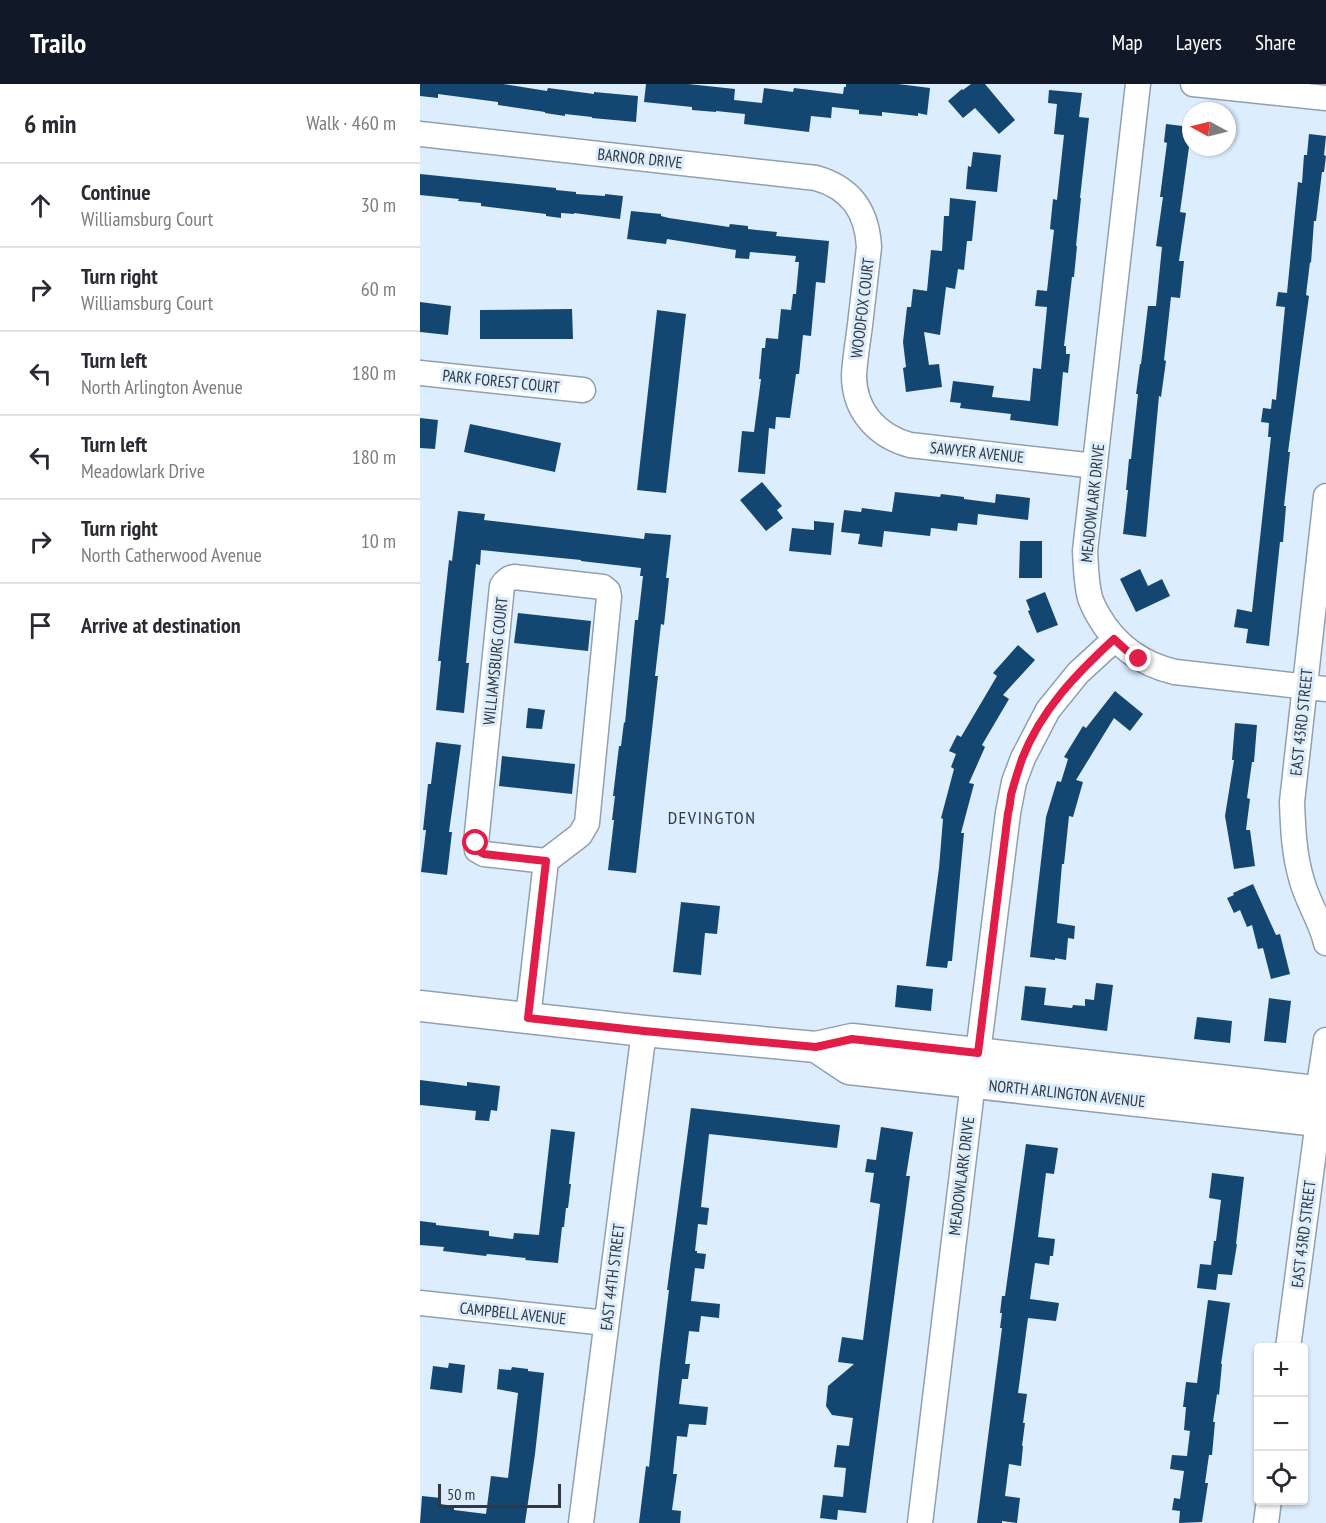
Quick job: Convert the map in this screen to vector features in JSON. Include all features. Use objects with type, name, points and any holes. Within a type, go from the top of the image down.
[{"type":"main road","name":"NORTH ARLINGTON AVENUE","points":[[420,1006],[816,1047],[852,1039],[1322,1091]]},
{"type":"main road","name":"NORTH ARLINGTON AVENUE","points":[[816,1047],[849,1070],[1322,1121]]},
{"type":"street","name":"MEADOWLARK DRIVE","points":[[920,1523],[973,1082],[1014,782],[1023,758],[1048,710],[1078,673],[1114,639],[1093,606],[1086,575],[1085,551],[1138,84]]},
{"type":"street","points":[[1194,84],[1326,98]]},
{"type":"street","name":"BARNOR DRIVE","points":[[420,134],[816,178],[839,187],[853,200]]},
{"type":"street","name":"WOODFOX COURT","points":[[853,200],[862,214],[869,247],[854,376],[858,401],[867,418]]},
{"type":"street","name":"PARK FOREST COURT","points":[[420,373],[583,390]]},
{"type":"street","name":"SAWYER AVENUE","points":[[867,418],[882,433],[910,445],[1095,466]]},
{"type":"street","name":"EAST 43RD STREET","points":[[1326,496],[1316,688],[1292,802],[1293,842],[1302,881],[1326,940]]},
{"type":"street","name":"WILLIAMSBURG COURT","points":[[510,578],[603,587],[608,591],[609,597],[587,823],[580,835],[546,861],[484,854],[477,850],[476,843],[502,586],[510,578]]},
{"type":"street","points":[[1114,639],[1139,659],[1168,670],[1316,688]]},
{"type":"street","points":[[528,1018],[546,861]]},
{"type":"street","name":"EAST 44TH STREET","points":[[581,1523],[644,1031]]},
{"type":"street","points":[[1322,1091],[1326,1040]]},
{"type":"street","name":"EAST 43RD STREET","points":[[1289,1343],[1322,1121]]},
{"type":"street","name":"CAMPBELL AVENUE","points":[[420,1303],[606,1323]]},
{"type":"street","points":[[1266,1523],[1268,1505]]},
{"type":"building","points":[[420,84],[503,84],[547,91],[548,88],[594,94],[594,92],[638,96],[636,122],[565,114],[565,116],[498,105],[498,102],[438,94],[438,98],[420,96]]},
{"type":"building","points":[[646,84],[688,84],[735,89],[734,100],[762,103],[764,88],[793,92],[794,88],[843,94],[846,84],[898,84],[930,88],[927,115],[882,112],[882,116],[859,114],[859,110],[832,107],[831,118],[811,116],[809,132],[744,124],[745,114],[692,110],[692,107],[644,102]]},
{"type":"building","points":[[971,84],[985,84],[1015,120],[999,134],[975,108],[963,118],[948,101]]},
{"type":"building","points":[[1049,90],[1082,93],[1079,117],[1089,118],[1074,277],[1072,277],[1064,346],[1066,346],[1066,354],[1070,354],[1068,373],[1063,372],[1058,426],[1010,420],[1011,414],[960,408],[961,403],[950,402],[953,381],[994,386],[992,397],[1030,401],[1033,368],[1041,369],[1047,307],[1035,306],[1037,290],[1047,291],[1054,230],[1050,229],[1053,199],[1057,200],[1064,135],[1054,134],[1057,104],[1048,103]]},
{"type":"building","points":[[1166,124],[1182,126],[1182,156],[1188,156],[1180,212],[1186,213],[1179,261],[1184,261],[1180,298],[1171,297],[1146,537],[1123,534],[1129,459],[1131,459],[1138,394],[1136,394],[1148,306],[1156,306],[1162,247],[1156,246],[1163,197],[1160,197],[1167,143],[1164,142]]},
{"type":"building","points":[[1309,134],[1326,136],[1324,155],[1326,156],[1316,221],[1314,221],[1306,295],[1309,296],[1288,452],[1290,452],[1283,542],[1280,542],[1269,646],[1246,643],[1248,629],[1234,627],[1237,609],[1252,612],[1271,437],[1268,437],[1269,423],[1261,422],[1263,408],[1271,409],[1272,399],[1276,400],[1285,307],[1276,306],[1278,292],[1287,293],[1298,182],[1302,183],[1304,155],[1307,155]]},
{"type":"building","points":[[973,152],[1001,155],[997,192],[966,189],[968,166],[971,167]]},
{"type":"building","points":[[420,174],[556,188],[556,190],[576,192],[576,194],[623,196],[620,219],[574,213],[561,213],[561,218],[481,206],[481,203],[458,201],[459,199],[420,195]]},
{"type":"building","points":[[950,198],[976,201],[972,241],[967,241],[964,270],[958,269],[955,289],[946,287],[940,335],[924,332],[929,365],[939,364],[942,387],[906,392],[903,342],[907,307],[911,307],[913,289],[927,291],[931,250],[942,251],[944,216],[949,216]]},
{"type":"building","points":[[631,211],[661,214],[669,218],[729,227],[730,224],[748,226],[748,229],[777,232],[776,236],[829,241],[825,283],[816,282],[811,336],[803,335],[799,374],[796,374],[790,418],[776,417],[775,429],[769,428],[765,474],[738,472],[742,431],[754,432],[761,379],[759,379],[762,348],[765,348],[766,338],[778,339],[781,309],[791,310],[793,294],[796,294],[799,262],[795,262],[796,256],[750,252],[749,259],[735,258],[736,250],[667,239],[666,244],[627,239]]},
{"type":"building","points":[[420,302],[451,306],[448,335],[420,332]]},
{"type":"building","points":[[572,309],[573,339],[480,339],[480,310]]},
{"type":"building","points":[[657,310],[686,314],[666,493],[637,490]]},
{"type":"building","points":[[420,418],[438,420],[435,449],[420,448]]},
{"type":"building","points":[[470,424],[561,443],[555,472],[464,452]]},
{"type":"building","points":[[762,482],[782,506],[777,510],[783,518],[766,531],[740,500]]},
{"type":"building","points":[[895,492],[940,497],[941,494],[995,503],[996,494],[1030,498],[1028,520],[978,514],[977,525],[958,523],[957,531],[931,528],[930,536],[884,531],[882,547],[858,544],[860,534],[841,532],[844,510],[861,512],[862,508],[892,512]]},
{"type":"building","points":[[458,511],[485,514],[484,520],[644,539],[645,533],[671,535],[666,578],[669,578],[655,676],[658,676],[636,873],[608,870],[614,820],[612,820],[615,796],[613,796],[619,746],[621,746],[625,723],[635,620],[638,620],[643,576],[640,576],[641,568],[481,550],[480,565],[476,564],[466,663],[469,663],[464,713],[436,710],[441,661],[438,661],[449,560],[452,561]]},
{"type":"building","points":[[814,521],[834,523],[831,555],[789,551],[792,528],[814,530]]},
{"type":"building","points":[[1020,541],[1042,541],[1042,578],[1019,578]]},
{"type":"building","points":[[1140,569],[1148,586],[1162,579],[1170,596],[1136,612],[1120,579]]},
{"type":"building","points":[[1045,592],[1058,625],[1037,633],[1026,600]]},
{"type":"building","points":[[518,613],[591,621],[588,651],[514,643]]},
{"type":"building","points":[[1018,645],[1035,660],[1003,695],[1009,699],[982,745],[985,747],[969,783],[974,784],[961,833],[964,833],[952,961],[948,961],[947,968],[926,966],[939,868],[943,819],[941,818],[954,769],[951,767],[956,754],[949,751],[957,735],[961,737],[997,676],[993,673]]},
{"type":"building","points":[[1115,691],[1143,714],[1130,731],[1114,718],[1076,780],[1083,782],[1073,817],[1069,816],[1057,923],[1075,926],[1074,939],[1068,938],[1066,960],[1030,957],[1046,817],[1057,781],[1061,782],[1068,759],[1064,757],[1083,726],[1086,728]]},
{"type":"building","points":[[528,708],[545,710],[542,729],[526,728]]},
{"type":"building","points":[[1235,723],[1257,725],[1254,762],[1252,762],[1247,798],[1250,799],[1246,830],[1250,830],[1255,866],[1234,869],[1225,816],[1234,760],[1232,760]]},
{"type":"building","points":[[436,742],[461,745],[449,832],[452,832],[447,875],[421,872],[428,784],[431,784]]},
{"type":"building","points":[[502,756],[575,764],[572,794],[499,786]]},
{"type":"building","points":[[1253,884],[1276,935],[1280,934],[1290,974],[1271,979],[1263,948],[1258,949],[1252,925],[1247,927],[1240,910],[1234,913],[1227,898]]},
{"type":"building","points":[[681,902],[720,906],[717,934],[705,933],[701,975],[673,972]]},
{"type":"building","points":[[1096,983],[1113,985],[1107,1031],[1021,1020],[1025,986],[1046,988],[1044,1005],[1072,1008],[1073,1005],[1085,1006],[1085,999],[1094,1000]]},
{"type":"building","points":[[897,985],[933,989],[931,1011],[895,1007]]},
{"type":"building","points":[[1269,998],[1291,1001],[1286,1043],[1264,1041]]},
{"type":"building","points":[[1197,1017],[1232,1021],[1230,1043],[1194,1039]]},
{"type":"building","points":[[420,1080],[467,1086],[467,1082],[500,1086],[497,1111],[491,1110],[489,1121],[475,1120],[476,1111],[420,1105]]},
{"type":"building","points":[[691,1108],[840,1125],[837,1148],[709,1134],[701,1207],[709,1208],[707,1225],[698,1224],[695,1251],[706,1254],[704,1269],[695,1268],[691,1301],[720,1304],[719,1318],[701,1316],[699,1332],[689,1331],[685,1364],[690,1364],[688,1379],[682,1379],[679,1404],[708,1407],[706,1425],[689,1424],[687,1437],[677,1436],[673,1474],[677,1474],[672,1510],[681,1511],[680,1523],[639,1523],[646,1466],[649,1467],[669,1290],[667,1290]]},
{"type":"building","points":[[881,1127],[913,1132],[906,1176],[910,1176],[866,1513],[838,1510],[837,1520],[820,1518],[823,1495],[843,1497],[846,1468],[834,1467],[837,1445],[849,1446],[853,1418],[832,1415],[826,1406],[828,1386],[854,1364],[838,1362],[842,1337],[863,1340],[880,1204],[870,1202],[874,1173],[865,1172],[867,1159],[876,1160]]},
{"type":"building","points":[[551,1129],[575,1132],[568,1208],[566,1208],[564,1227],[562,1227],[558,1263],[443,1251],[444,1247],[420,1245],[420,1221],[489,1231],[489,1236],[513,1239],[514,1233],[539,1235]]},
{"type":"building","points":[[1026,1144],[1058,1148],[1054,1174],[1046,1173],[1038,1237],[1055,1239],[1053,1256],[1050,1256],[1049,1265],[1035,1263],[1030,1299],[1059,1303],[1056,1321],[1028,1318],[1018,1393],[1027,1394],[1021,1466],[1009,1464],[1005,1496],[1020,1498],[1017,1523],[1002,1521],[1002,1523],[977,1523],[1002,1328],[1000,1328],[1002,1313],[1000,1313],[1002,1296],[1005,1296]]},
{"type":"building","points":[[1212,1173],[1244,1177],[1232,1275],[1218,1274],[1216,1290],[1197,1288],[1200,1264],[1211,1265],[1214,1241],[1216,1241],[1221,1200],[1209,1198]]},
{"type":"building","points":[[1208,1300],[1230,1303],[1219,1395],[1217,1394],[1213,1422],[1215,1422],[1212,1455],[1209,1455],[1205,1483],[1208,1483],[1202,1522],[1179,1523],[1180,1511],[1172,1510],[1174,1498],[1180,1499],[1184,1471],[1170,1469],[1172,1455],[1187,1456],[1190,1431],[1184,1430],[1186,1407],[1183,1407],[1186,1382],[1197,1383]]},
{"type":"building","points":[[449,1363],[465,1365],[462,1393],[430,1389],[433,1366],[448,1368]]},
{"type":"building","points":[[512,1367],[544,1373],[525,1523],[420,1523],[422,1496],[441,1498],[440,1504],[454,1506],[454,1510],[486,1514],[491,1476],[508,1478],[518,1393],[497,1389],[499,1369],[511,1370]]},
{"type":"district","name":"DEVINGTON","points":[[712,818]]},
{"type":"route","points":[[476,843],[477,850],[484,854],[546,861],[528,1018],[816,1047],[852,1039],[978,1053],[1008,813],[1014,782],[1023,758],[1040,723],[1057,697],[1078,673],[1114,639],[1139,659]]}]
